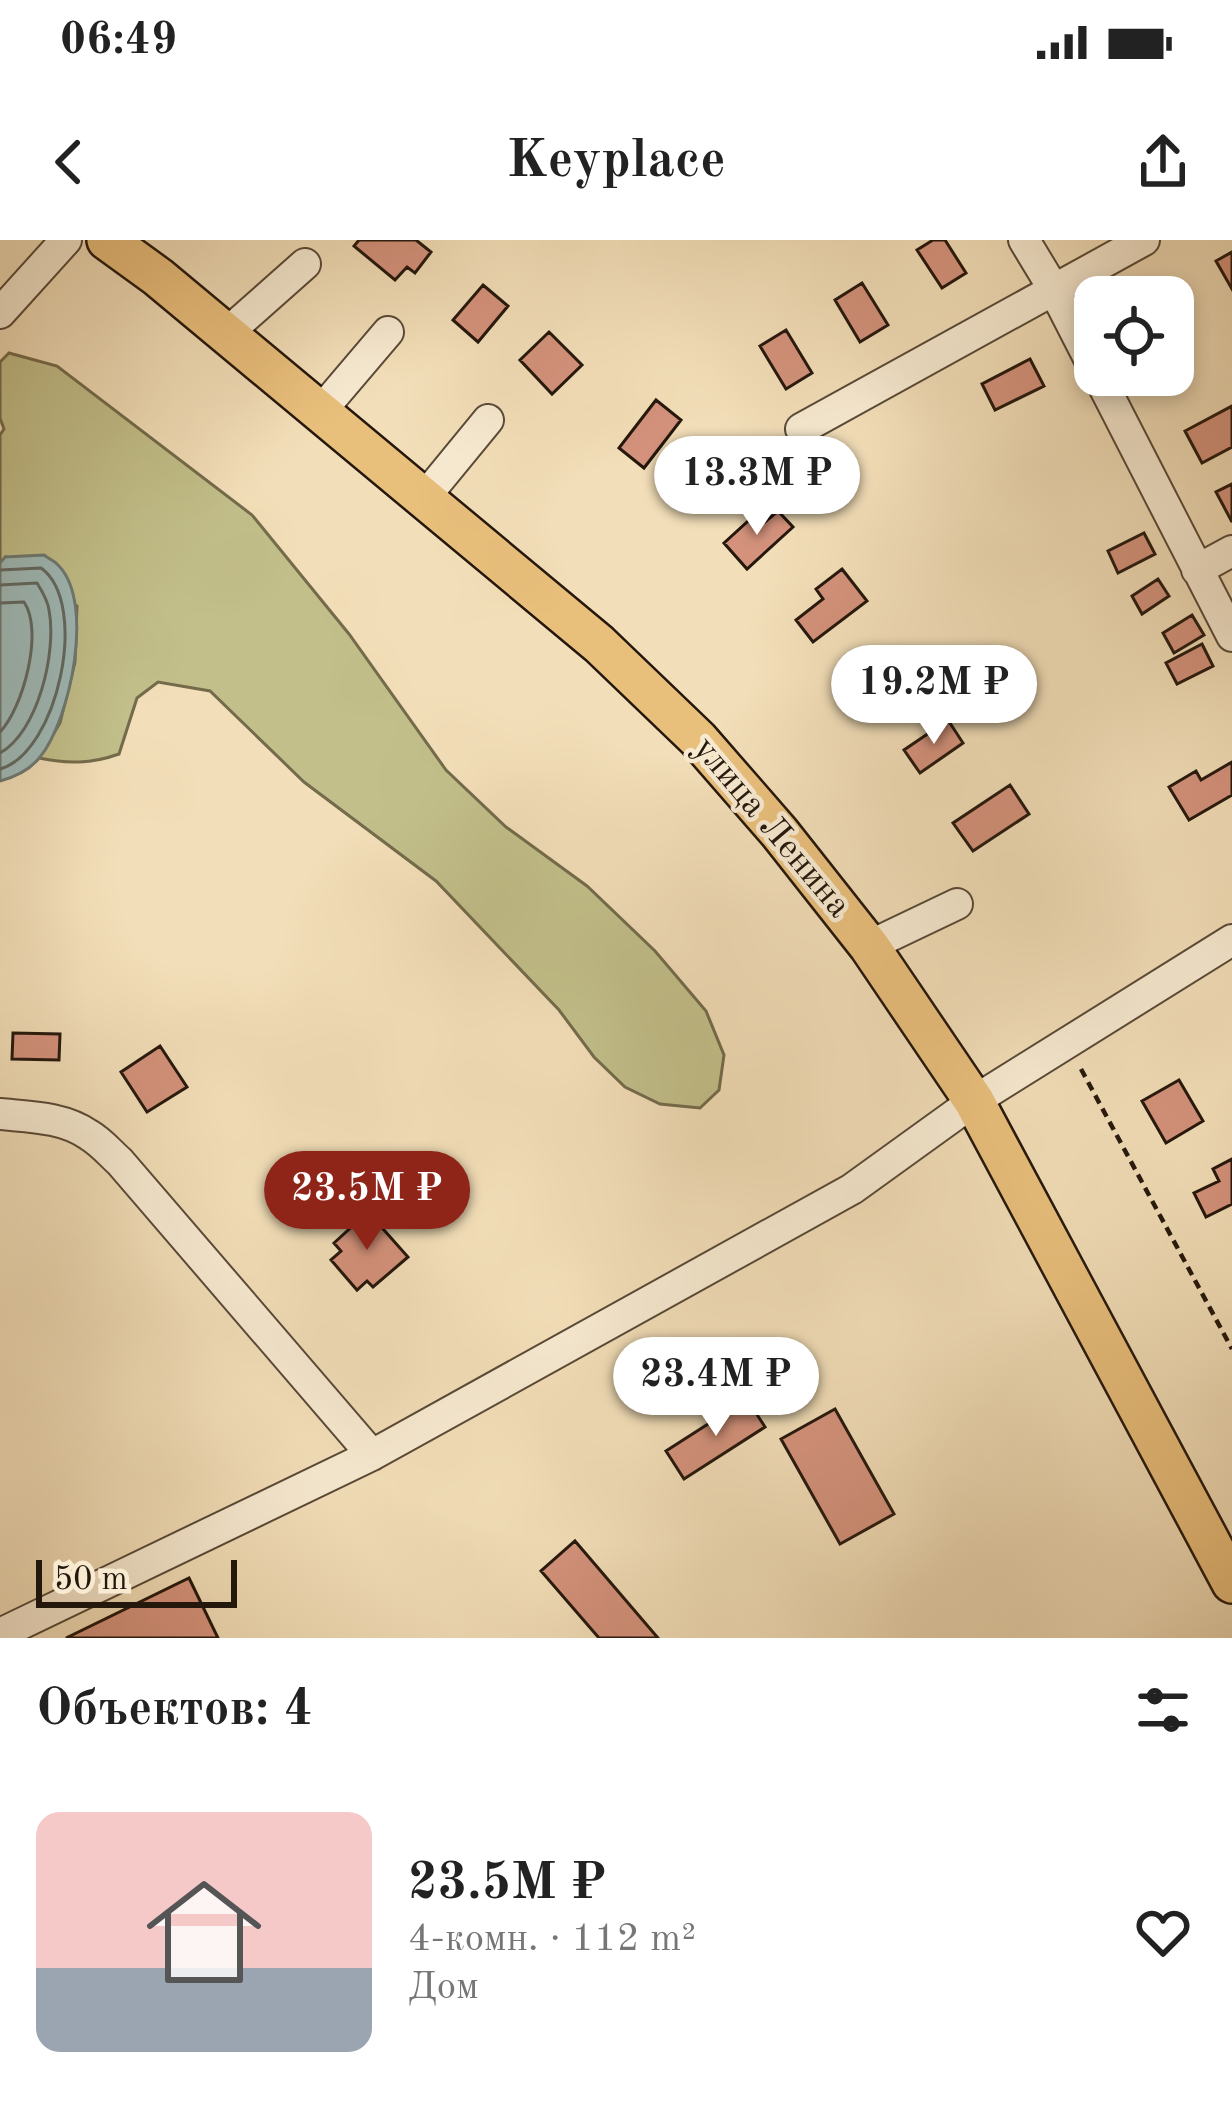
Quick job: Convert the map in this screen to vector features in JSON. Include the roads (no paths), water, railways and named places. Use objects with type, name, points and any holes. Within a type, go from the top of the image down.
[{"type":"main road","name":"улица Ленина","points":[[107,240],[158,277],[598,644],[698,739],[779,832],[869,946],[974,1101],[1232,1583]]},
{"type":"main road","points":[[139,240],[158,277]]},
{"type":"street","points":[[0,313],[66,240]]},
{"type":"street","points":[[1024,240],[1074,329]]},
{"type":"street","points":[[801,429],[1144,240]]},
{"type":"street","points":[[226,334],[305,264]]},
{"type":"street","points":[[320,412],[388,332]]},
{"type":"street","points":[[1108,396],[1232,636]]},
{"type":"street","points":[[424,498],[488,420]]},
{"type":"street","points":[[1198,570],[1232,551]]},
{"type":"street","points":[[869,946],[957,904]]},
{"type":"street","points":[[0,1634],[372,1455],[852,1189],[974,1101],[1232,940]]},
{"type":"street","points":[[0,1114],[68,1125],[89,1135],[120,1162],[372,1455]]},
{"type":"water","points":[[44,555],[59,566],[70,584],[75,607],[77,633],[69,690],[40,757],[17,775],[0,781],[0,563],[5,557]]}]
